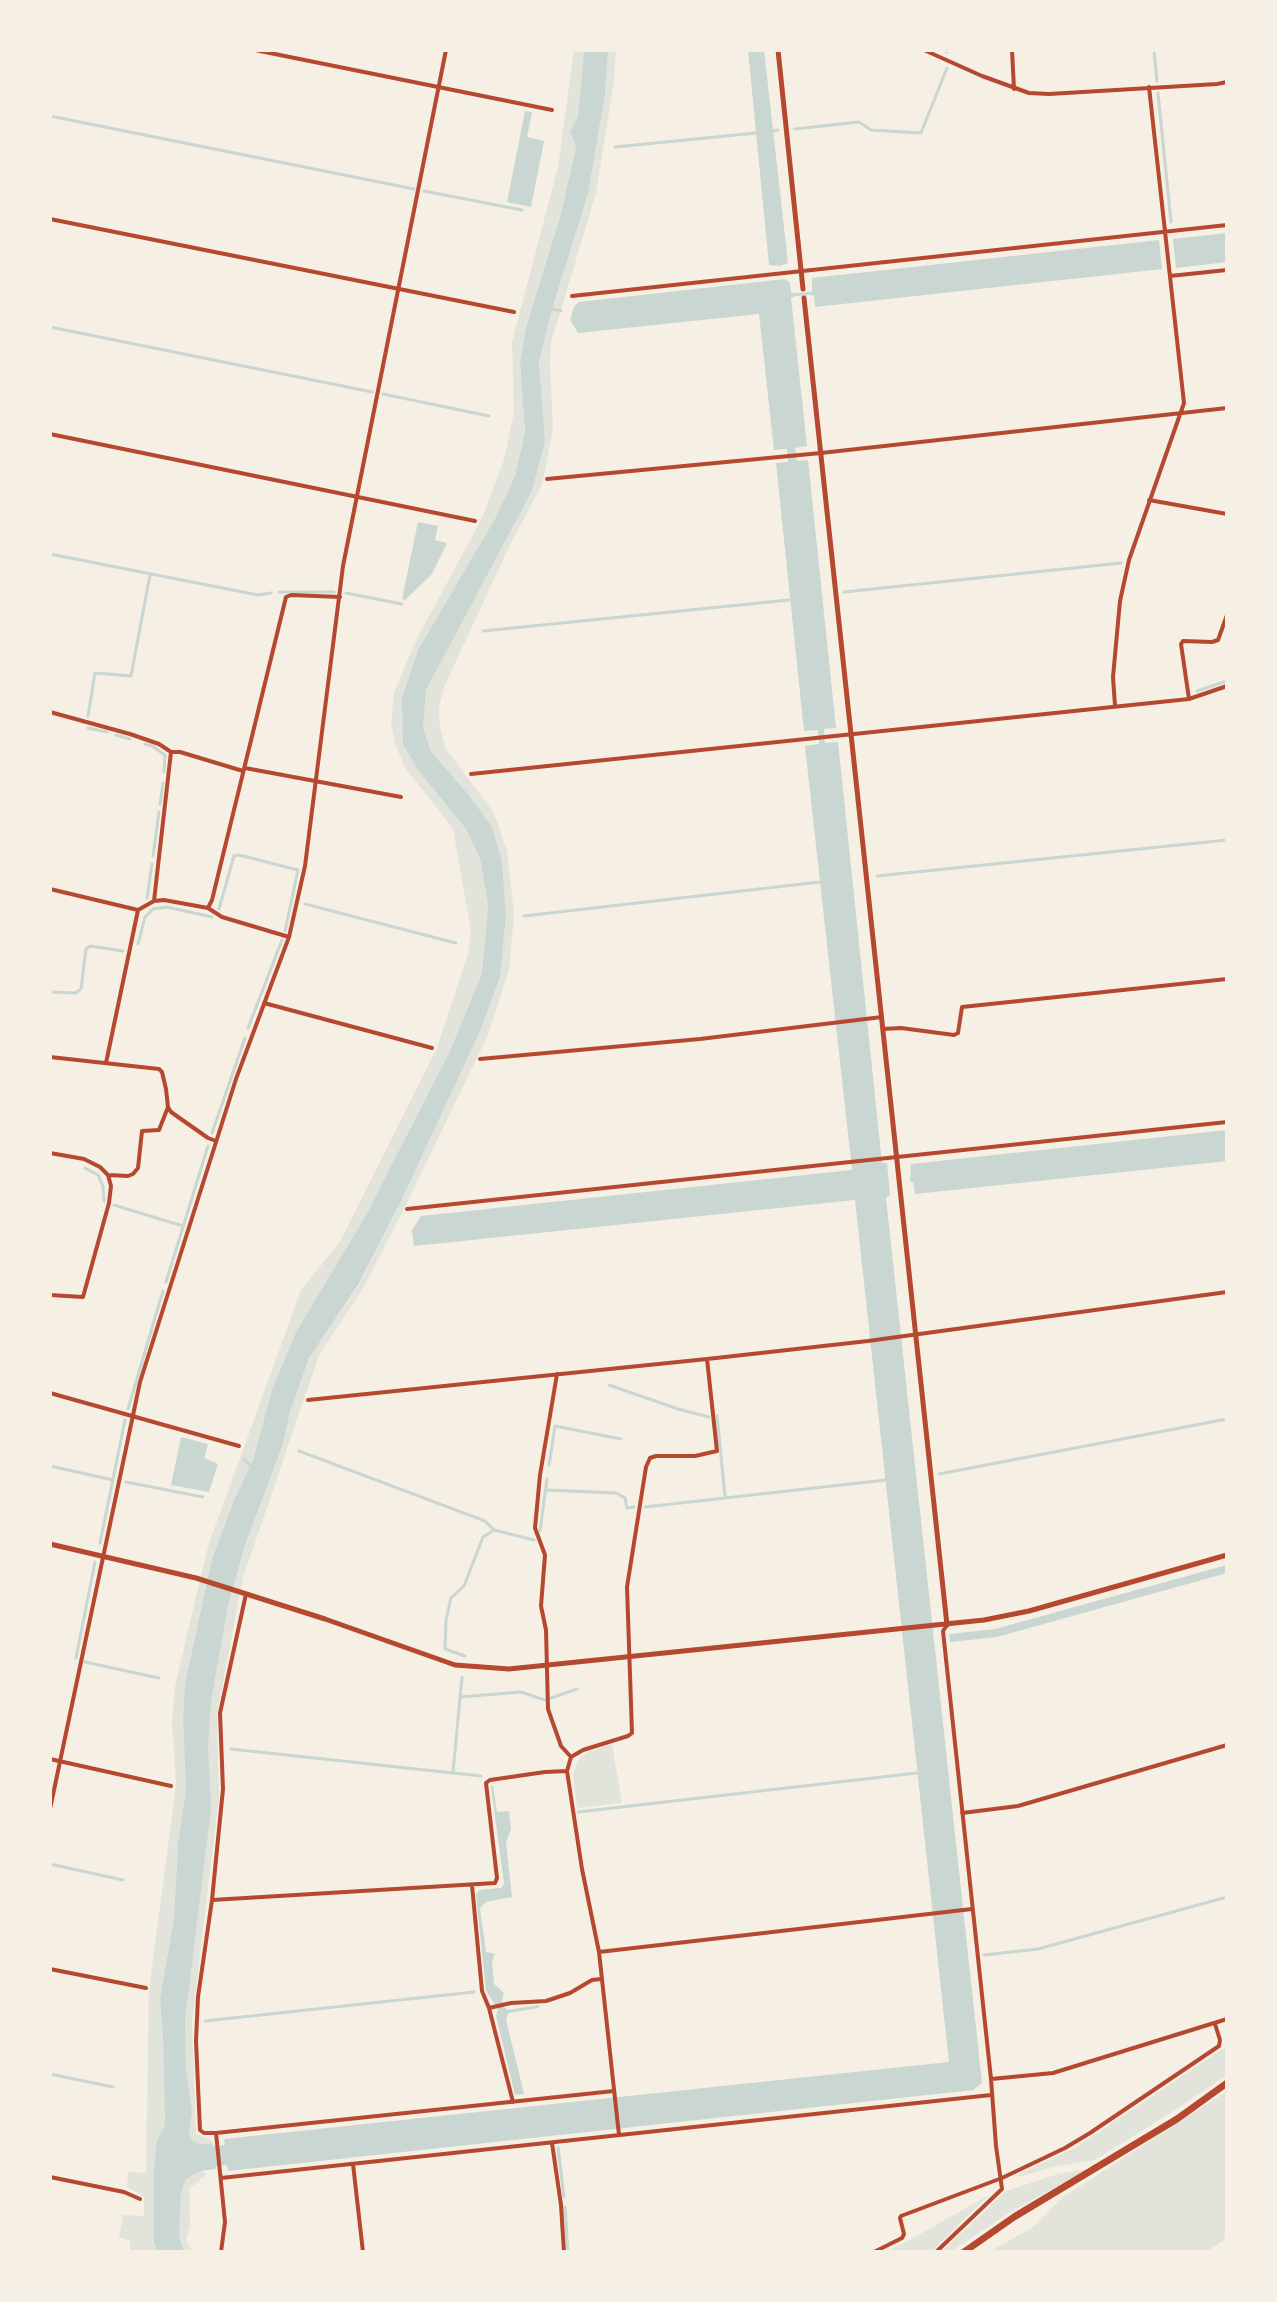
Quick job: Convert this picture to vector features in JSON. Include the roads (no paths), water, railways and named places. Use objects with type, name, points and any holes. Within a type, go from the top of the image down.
[{"type":"main road","points":[[964,2252],[1014,2217],[1177,2119],[1227,2083]]},
{"type":"street","points":[[255,50],[552,110]]},
{"type":"street","points":[[50,1809],[131,1415],[236,1079],[289,937],[305,866],[343,566],[446,50]]},
{"type":"street","points":[[778,50],[947,1625],[943,1631],[996,2146],[1002,2178],[1002,2189],[936,2252]]},
{"type":"street","points":[[924,50],[1014,89],[1049,94],[1227,82]]},
{"type":"street","points":[[1012,50],[1014,89]]},
{"type":"street","points":[[1115,706],[1113,677],[1120,601],[1129,560],[1184,403],[1149,87]]},
{"type":"street","points":[[50,219],[514,312]]},
{"type":"street","points":[[572,296],[1227,225]]},
{"type":"street","points":[[1170,276],[1227,270]]},
{"type":"street","points":[[547,479],[821,453],[1227,408]]},
{"type":"street","points":[[50,434],[475,521]]},
{"type":"street","points":[[1149,500],[1227,514]]},
{"type":"street","points":[[208,908],[286,597],[340,597]]},
{"type":"street","points":[[1189,699],[1181,644],[1183,641],[1218,640],[1227,615]]},
{"type":"street","points":[[471,774],[1189,699],[1227,686]]},
{"type":"street","points":[[50,712],[130,734],[159,744],[171,752],[244,770],[401,797]]},
{"type":"street","points":[[154,901],[171,752]]},
{"type":"street","points":[[50,889],[138,910],[154,901],[183,902],[289,937]]},
{"type":"street","points":[[106,1063],[138,910]]},
{"type":"street","points":[[883,1029],[901,1028],[954,1035],[958,1033],[962,1007],[1227,979]]},
{"type":"street","points":[[264,1003],[432,1048]]},
{"type":"street","points":[[480,1059],[700,1039],[882,1017]]},
{"type":"street","points":[[50,1057],[159,1069],[162,1072],[168,1107],[159,1130],[142,1131],[138,1168],[133,1174],[108,1175]]},
{"type":"street","points":[[168,1107],[216,1141]]},
{"type":"street","points":[[407,1209],[1227,1122]]},
{"type":"street","points":[[50,1153],[84,1159],[100,1167],[108,1175],[111,1186],[83,1297],[50,1295]]},
{"type":"street","points":[[308,1400],[868,1341],[1227,1292]]},
{"type":"street","points":[[619,2135],[599,1952],[567,1771],[571,1757],[632,1733],[628,1572],[646,1467],[650,1458],[656,1456],[695,1456],[717,1451],[707,1359]]},
{"type":"street","points":[[557,1374],[535,1524],[545,1555],[541,1606],[546,1630],[548,1709],[560,1744],[571,1757]]},
{"type":"street","points":[[50,1393],[239,1446]]},
{"type":"street","points":[[50,1544],[244,1592],[455,1665],[509,1669],[984,1620],[1029,1611],[1227,1555]]},
{"type":"street","points":[[244,1592],[220,1713],[223,1789],[198,1997],[196,2041],[200,2130],[216,2136],[614,2091]]},
{"type":"street","points":[[962,1813],[1018,1806],[1227,1745]]},
{"type":"street","points":[[50,1759],[171,1786]]},
{"type":"street","points":[[212,1900],[495,1883],[486,1783],[567,1771]]},
{"type":"street","points":[[472,1885],[482,1991],[491,2008],[513,2102]]},
{"type":"street","points":[[599,1952],[972,1909]]},
{"type":"street","points":[[50,1969],[146,1988]]},
{"type":"street","points":[[491,2008],[546,2001],[570,1993],[592,1980],[602,1979]]},
{"type":"street","points":[[991,2079],[1053,2073],[1227,2019]]},
{"type":"street","points":[[874,2252],[902,2238],[901,2216],[1002,2178],[1065,2148],[1219,2046],[1215,2024]]},
{"type":"street","points":[[220,2175],[353,2164],[991,2095]]},
{"type":"street","points":[[216,2136],[225,2222],[221,2252]]},
{"type":"street","points":[[552,2143],[564,2252]]},
{"type":"street","points":[[353,2164],[363,2252]]},
{"type":"street","points":[[50,2177],[124,2192],[140,2199]]},
{"type":"waterway","points":[[943,50],[947,52]]},
{"type":"waterway","points":[[1154,50],[1157,81]]},
{"type":"waterway","points":[[795,129],[859,122],[871,130],[921,133],[947,68]]},
{"type":"waterway","points":[[1158,93],[1171,222]]},
{"type":"waterway","points":[[50,116],[414,189]]},
{"type":"waterway","points":[[773,131],[778,130]]},
{"type":"waterway","points":[[615,147],[756,133]]},
{"type":"waterway","points":[[424,191],[522,210]]},
{"type":"waterway","points":[[793,295],[814,293]]},
{"type":"waterway","points":[[549,308],[561,311]]},
{"type":"waterway","points":[[50,327],[372,392]]},
{"type":"waterway","points":[[383,394],[489,416]]},
{"type":"waterway","points":[[50,554],[258,595],[271,593]]},
{"type":"waterway","points":[[844,592],[1121,563]]},
{"type":"waterway","points":[[88,716],[95,673],[131,676],[150,575]]},
{"type":"waterway","points":[[279,592],[334,592]]},
{"type":"waterway","points":[[346,593],[402,604]]},
{"type":"waterway","points":[[483,631],[789,600]]},
{"type":"waterway","points":[[1197,691],[1227,681]]},
{"type":"waterway","points":[[88,728],[107,732]]},
{"type":"waterway","points":[[116,735],[130,739]]},
{"type":"waterway","points":[[145,744],[165,755],[164,772]]},
{"type":"waterway","points":[[160,804],[163,783]]},
{"type":"waterway","points":[[153,856],[159,812]]},
{"type":"waterway","points":[[877,876],[1227,840]]},
{"type":"waterway","points":[[219,909],[234,856],[298,870],[285,931]]},
{"type":"waterway","points":[[147,898],[152,864]]},
{"type":"waterway","points":[[524,916],[820,882]]},
{"type":"waterway","points":[[305,904],[456,943]]},
{"type":"waterway","points":[[138,944],[145,917],[153,909],[167,907],[212,917]]},
{"type":"waterway","points":[[248,1028],[282,940]]},
{"type":"waterway","points":[[50,992],[76,993],[81,989],[86,949],[90,946],[123,951]]},
{"type":"waterway","points":[[212,1133],[245,1038]]},
{"type":"waterway","points":[[166,1282],[208,1146]]},
{"type":"waterway","points":[[85,1168],[98,1175],[104,1201]]},
{"type":"waterway","points":[[114,1205],[183,1226]]},
{"type":"waterway","points":[[128,1409],[163,1291]]},
{"type":"waterway","points":[[609,1385],[709,1417]]},
{"type":"waterway","points":[[717,1416],[725,1496]]},
{"type":"waterway","points":[[939,1474],[1227,1419]]},
{"type":"waterway","points":[[100,1543],[125,1420]]},
{"type":"waterway","points":[[549,1465],[555,1426],[621,1439]]},
{"type":"waterway","points":[[299,1451],[485,1521],[494,1530]]},
{"type":"waterway","points":[[244,1459],[252,1468]]},
{"type":"waterway","points":[[50,1466],[113,1480]]},
{"type":"waterway","points":[[540,1531],[547,1479]]},
{"type":"waterway","points":[[645,1507],[886,1480]]},
{"type":"waterway","points":[[126,1482],[203,1497]]},
{"type":"waterway","points":[[546,1490],[616,1493],[625,1498],[627,1508],[634,1507]]},
{"type":"waterway","points":[[465,1656],[445,1649],[446,1620],[451,1598],[464,1586],[483,1537],[494,1530],[534,1540]]},
{"type":"waterway","points":[[76,1658],[95,1562]]},
{"type":"waterway","points":[[85,1662],[159,1678]]},
{"type":"waterway","points":[[453,1772],[462,1677]]},
{"type":"waterway","points":[[551,1698],[577,1689]]},
{"type":"waterway","points":[[460,1697],[521,1692],[545,1700]]},
{"type":"waterway","points":[[231,1749],[481,1776]]},
{"type":"waterway","points":[[578,1812],[917,1773]]},
{"type":"waterway","points":[[50,1864],[123,1880]]},
{"type":"waterway","points":[[984,1955],[1038,1949],[1227,1897]]},
{"type":"waterway","points":[[205,2021],[474,1992]]},
{"type":"waterway","points":[[50,2074],[113,2087]]},
{"type":"waterway","points":[[558,2148],[564,2197]]},
{"type":"waterway","points":[[565,2207],[568,2252]]}]
